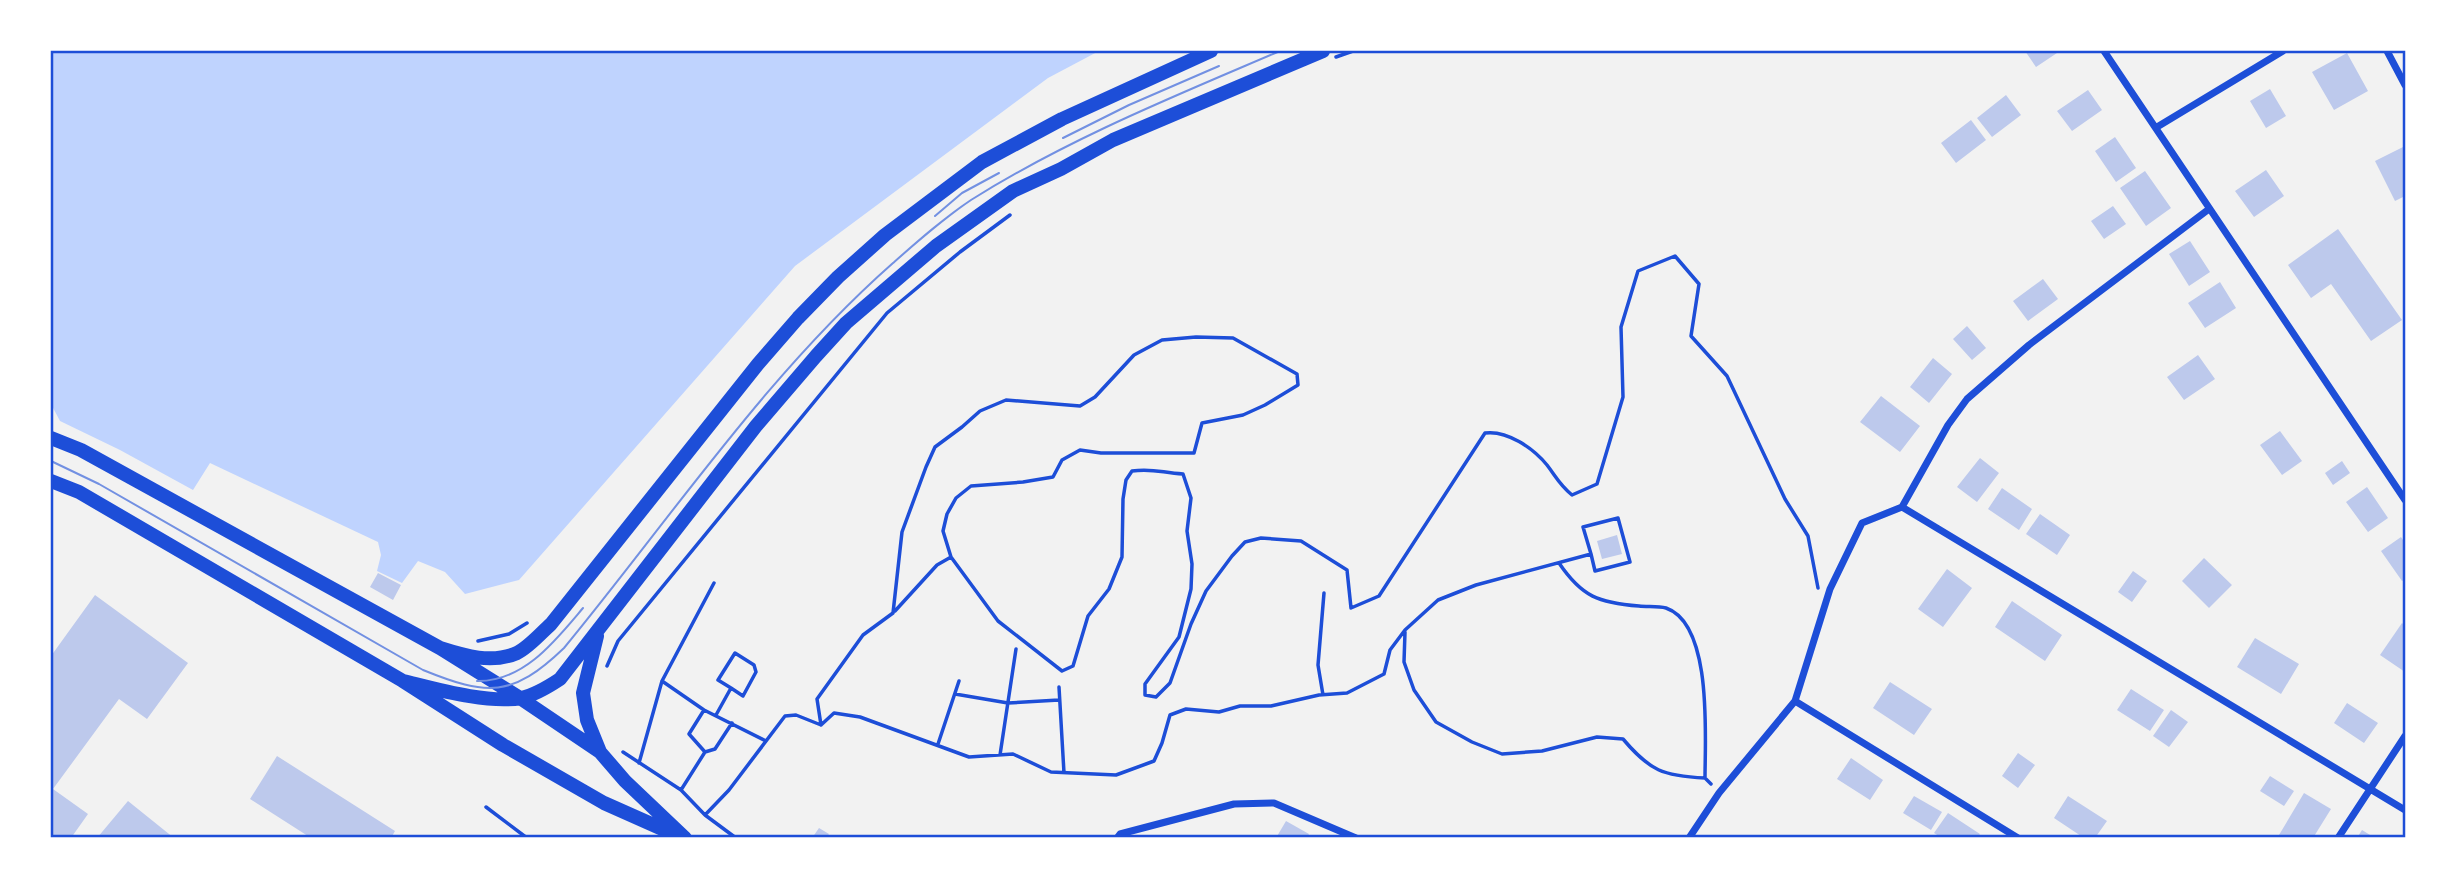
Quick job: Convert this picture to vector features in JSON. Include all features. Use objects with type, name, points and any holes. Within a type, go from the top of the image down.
[{"type":"main road","points":[[440,649],[470,658],[493,659],[518,653],[551,624],[758,364],[838,277],[885,235],[982,162],[1062,119],[1211,51]]},
{"type":"main road","points":[[403,681],[473,697],[520,698],[560,679],[756,426],[846,323],[936,246],[1013,191],[1061,169],[1113,140],[1325,55]]},
{"type":"main road","points":[[51,438],[81,450],[440,649],[520,698],[600,752],[625,781],[684,838]]},
{"type":"main road","points":[[51,481],[79,492],[403,681],[503,745],[604,803],[684,838]]},
{"type":"main road","points":[[598,631],[583,693],[587,720],[600,752]]},
{"type":"street","points":[[2104,51],[2405,500]]},
{"type":"street","points":[[2157,127],[2283,51]]},
{"type":"street","points":[[2387,51],[2405,85]]},
{"type":"street","points":[[1689,838],[1719,793],[1795,701],[1830,589],[1862,523],[1902,507],[1948,425],[1967,399],[2029,345],[2209,209]]},
{"type":"street","points":[[1902,507],[2405,810]]},
{"type":"street","points":[[1795,701],[2018,838]]},
{"type":"street","points":[[2338,838],[2405,736]]},
{"type":"street","points":[[1117,838],[1120,834],[1234,804],[1274,803],[1356,838]]},
{"type":"path","points":[[1325,55],[1353,51]]},
{"type":"path","points":[[604,674],[618,641],[887,313],[960,252],[1016,211]]},
{"type":"path","points":[[893,613],[902,532],[935,447],[980,411],[1006,400],[1080,406],[1095,397],[1135,355],[1162,340],[1233,338],[1297,374],[1298,385],[1242,415],[1202,423],[1194,453],[1101,453],[1080,450],[1062,460],[1053,477],[971,486],[956,498],[947,514],[943,531],[951,557],[998,621],[1062,671],[1073,666],[1088,616],[1109,589],[1122,557],[1121,522],[1126,480],[1132,471],[1151,468],[1183,474],[1191,498],[1187,531],[1192,565],[1191,589],[1179,637],[1145,684],[1145,695],[1156,698],[1170,683],[1206,591],[1245,542],[1261,538],[1301,541],[1347,570],[1351,608],[1379,596],[1485,433],[1511,436],[1546,465],[1558,483],[1572,495],[1597,484],[1623,397],[1621,327],[1638,271],[1675,256],[1699,284],[1691,336],[1727,376],[1785,499],[1808,536],[1822,614]]},
{"type":"path","points":[[1618,518],[1630,562],[1595,571],[1591,554],[1583,527],[1618,518]]},
{"type":"path","points":[[821,725],[834,713],[860,717],[970,757],[1013,754],[1052,772],[1116,775],[1154,761],[1170,715],[1186,709],[1219,712],[1240,706],[1271,706],[1347,693],[1384,674],[1390,650],[1405,630],[1438,600],[1476,585],[1591,554]]},
{"type":"path","points":[[821,725],[817,699],[863,635],[893,613],[937,565],[951,557]]},
{"type":"path","points":[[1558,563],[1571,581],[1591,598],[1623,605],[1666,608],[1683,620],[1699,657],[1706,699],[1705,778]]},
{"type":"path","points":[[625,781],[639,763],[662,681],[713,583]]},
{"type":"path","points":[[1323,695],[1318,665],[1324,593]]},
{"type":"path","points":[[1405,630],[1404,662],[1414,690],[1436,722],[1472,742],[1503,754],[1542,751],[1597,737],[1623,739],[1643,762],[1675,776],[1705,778],[1719,793]]},
{"type":"path","points":[[1000,755],[1016,649]]},
{"type":"path","points":[[735,653],[754,665],[756,672],[743,696],[731,688],[718,680],[735,653]]},
{"type":"path","points":[[662,681],[704,710],[765,741]]},
{"type":"path","points":[[938,744],[959,681]]},
{"type":"path","points":[[1059,687],[1064,773]]},
{"type":"path","points":[[716,715],[731,688]]},
{"type":"path","points":[[955,694],[1007,703],[1059,700]]},
{"type":"path","points":[[704,710],[690,734],[705,752]]},
{"type":"path","points":[[705,816],[729,790],[785,716],[790,714],[821,725]]},
{"type":"path","points":[[681,790],[705,752],[715,749],[732,723]]},
{"type":"path","points":[[620,750],[681,790],[705,816],[736,838]]},
{"type":"path","points":[[486,807],[527,838]]},
{"type":"water","points":[[51,51],[1099,51],[1048,78],[795,266],[519,580],[465,594],[445,572],[418,561],[402,583],[377,571],[381,555],[378,542],[210,463],[193,490],[60,421],[51,404]]},
{"type":"building","points":[[2025,51],[2055,51],[2057,53],[2036,67]]},
{"type":"building","points":[[2347,53],[2368,91],[2334,110],[2312,72]]},
{"type":"building","points":[[2270,89],[2286,116],[2266,128],[2250,101]]},
{"type":"building","points":[[2088,90],[2102,110],[2072,131],[2057,111]]},
{"type":"building","points":[[2006,95],[2021,115],[1992,137],[1977,118]]},
{"type":"building","points":[[1971,120],[1986,140],[1956,163],[1941,143]]},
{"type":"building","points":[[2115,137],[2136,168],[2116,182],[2095,151]]},
{"type":"building","points":[[2403,147],[2405,196],[2395,201],[2375,161]]},
{"type":"building","points":[[2266,170],[2284,196],[2254,217],[2235,191]]},
{"type":"building","points":[[2145,171],[2171,208],[2146,226],[2120,188]]},
{"type":"building","points":[[2113,206],[2126,224],[2104,239],[2091,221]]},
{"type":"building","points":[[2338,229],[2402,320],[2371,341],[2331,284],[2311,298],[2288,265]]},
{"type":"building","points":[[2190,241],[2210,272],[2189,286],[2169,254]]},
{"type":"building","points":[[2043,279],[2058,299],[2028,321],[2013,301]]},
{"type":"building","points":[[2220,282],[2236,308],[2205,328],[2188,303]]},
{"type":"building","points":[[1967,326],[1986,348],[1972,360],[1953,339]]},
{"type":"building","points":[[2198,355],[2215,379],[2184,400],[2167,377]]},
{"type":"building","points":[[1933,358],[1952,374],[1929,403],[1910,387]]},
{"type":"building","points":[[1881,396],[1920,426],[1900,452],[1860,422]]},
{"type":"building","points":[[2280,431],[2302,461],[2282,475],[2260,445]]},
{"type":"building","points":[[1980,458],[1999,473],[1977,502],[1957,487]]},
{"type":"building","points":[[2342,461],[2350,473],[2333,485],[2325,473]]},
{"type":"building","points":[[2367,487],[2388,518],[2368,532],[2346,502]]},
{"type":"building","points":[[2002,488],[2032,509],[2019,530],[1988,509]]},
{"type":"building","points":[[2040,514],[2070,535],[2057,555],[2026,534]]},
{"type":"building","points":[[1617,535],[1622,554],[1602,559],[1597,541]]},
{"type":"building","points":[[2401,537],[2405,543],[2405,579],[2402,581],[2381,551]]},
{"type":"building","points":[[2204,558],[2232,585],[2209,608],[2182,581]]},
{"type":"building","points":[[1947,569],[1972,588],[1943,627],[1918,609]]},
{"type":"building","points":[[2133,571],[2147,581],[2132,602],[2118,592]]},
{"type":"building","points":[[378,573],[401,585],[393,600],[370,587]]},
{"type":"building","points":[[95,595],[188,663],[147,719],[119,699],[53,789],[88,814],[71,838],[51,838],[51,656]]},
{"type":"building","points":[[2012,601],[2062,635],[2045,661],[1995,627]]},
{"type":"building","points":[[2402,623],[2405,626],[2405,672],[2380,655]]},
{"type":"building","points":[[2255,638],[2299,664],[2281,694],[2237,667]]},
{"type":"building","points":[[1890,682],[1932,709],[1914,735],[1873,708]]},
{"type":"building","points":[[2131,689],[2164,710],[2150,731],[2117,710]]},
{"type":"building","points":[[2347,703],[2378,723],[2364,743],[2334,723]]},
{"type":"building","points":[[2171,710],[2188,722],[2169,747],[2153,736]]},
{"type":"building","points":[[2018,753],[2035,765],[2018,788],[2002,776]]},
{"type":"building","points":[[277,756],[395,831],[391,838],[311,838],[250,799]]},
{"type":"building","points":[[1851,758],[1883,780],[1870,800],[1837,779]]},
{"type":"building","points":[[2270,776],[2294,791],[2284,806],[2260,791]]},
{"type":"building","points":[[2304,793],[2331,809],[2313,838],[2285,838],[2279,835]]},
{"type":"building","points":[[1914,796],[1942,812],[1931,830],[1903,813]]},
{"type":"building","points":[[2068,796],[2107,821],[2095,838],[2084,838],[2054,818]]},
{"type":"building","points":[[128,801],[174,838],[97,838]]},
{"type":"building","points":[[1948,813],[1980,834],[1977,838],[1942,838],[1934,833]]},
{"type":"building","points":[[1286,821],[1309,834],[1307,838],[1276,838]]},
{"type":"building","points":[[819,828],[829,834],[826,838],[812,838]]},
{"type":"building","points":[[2362,830],[2375,838],[2357,838]]},
{"type":"tram line","points":[[51,461],[99,484],[423,670],[445,679],[482,688],[513,684],[529,676],[564,648],[721,449],[803,352],[847,306],[931,230],[971,200],[1045,157],[1122,119],[1280,51]]},
{"type":"tram line","points":[[1063,138],[1129,105],[1219,66]]},
{"type":"tram line","points":[[935,216],[962,193],[999,173]]},
{"type":"tram line","points":[[477,681],[510,675],[524,667],[538,657],[583,608]]}]
